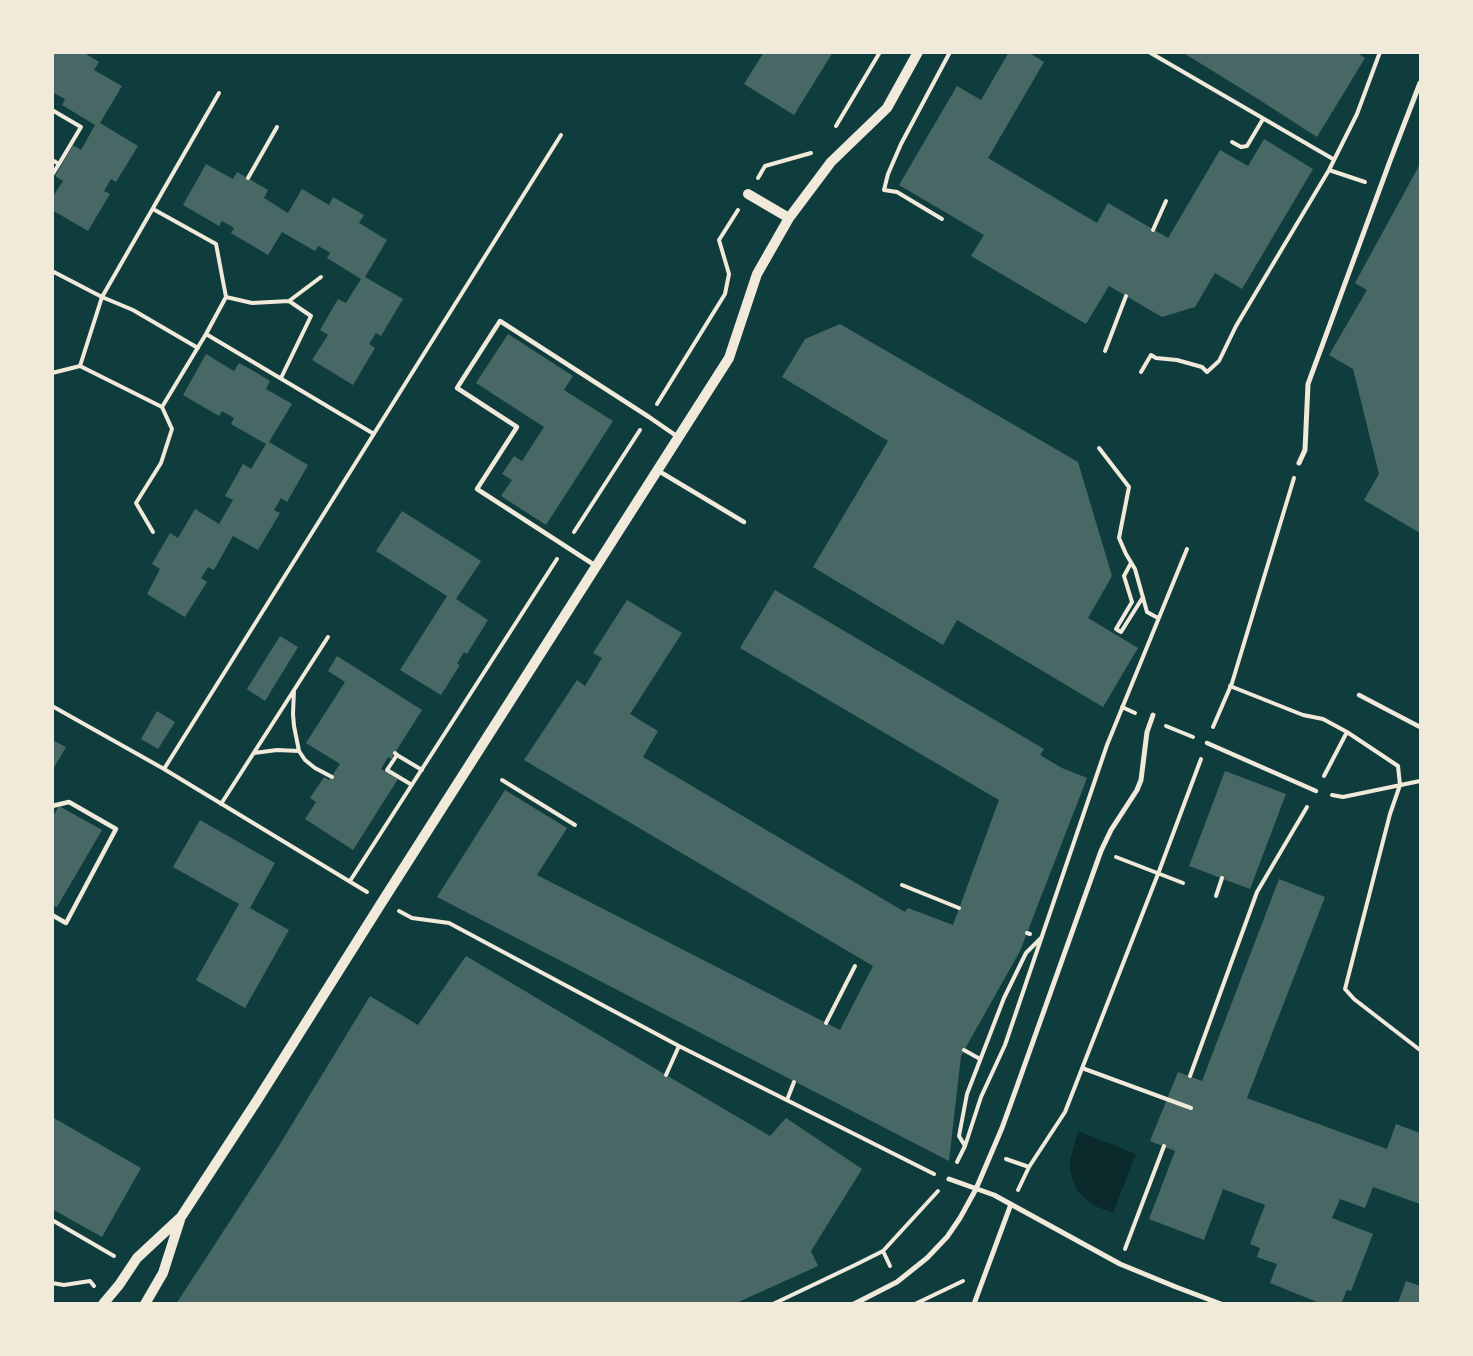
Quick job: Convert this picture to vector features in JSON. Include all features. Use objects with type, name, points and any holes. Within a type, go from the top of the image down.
[{"type":"street","points":[[103,1304],[137,1258],[181,1217],[283,1061],[388,892],[729,358],[757,274],[789,218],[831,162],[887,108],[918,52]]},
{"type":"street","points":[[1299,463],[1305,450],[1308,384],[1420,83]]},
{"type":"street","points":[[748,194],[789,218]]},
{"type":"street","points":[[854,1304],[897,1282],[927,1258],[954,1227],[976,1189],[1015,1092],[1101,851],[1141,780],[1146,740],[1152,718]]},
{"type":"street","points":[[949,1179],[994,1195],[1120,1264],[1221,1304]]},
{"type":"street","points":[[974,1304],[1011,1204]]},
{"type":"street","points":[[145,1304],[163,1273],[181,1217]]},
{"type":"lane","points":[[596,566],[477,489],[517,427],[457,388],[500,321],[678,437]]},
{"type":"lane","points":[[657,470],[744,522]]},
{"type":"lane","points":[[1359,695],[1420,727]]},
{"type":"lane","points":[[1207,743],[1316,791]]},
{"type":"lane","points":[[52,806],[69,802],[116,829],[66,923],[52,915]]},
{"type":"path","points":[[831,134],[880,52]]},
{"type":"path","points":[[942,219],[897,192],[884,190],[901,144],[950,52]]},
{"type":"path","points":[[1149,52],[1333,159]]},
{"type":"path","points":[[1141,372],[1151,355],[1202,367],[1207,372],[1219,361],[1236,326],[1329,170],[1357,114],[1380,52]]},
{"type":"path","points":[[80,366],[102,297],[219,93]]},
{"type":"path","points":[[52,110],[81,128],[52,175]]},
{"type":"path","points":[[1232,142],[1241,147],[1247,146],[1263,119]]},
{"type":"path","points":[[248,178],[277,127]]},
{"type":"path","points":[[164,769],[561,135]]},
{"type":"path","points":[[765,166],[813,153]]},
{"type":"path","points":[[52,160],[59,164]]},
{"type":"path","points":[[1329,170],[1380,188]]},
{"type":"path","points":[[1153,230],[1166,201]]},
{"type":"path","points":[[153,209],[216,244],[226,297],[162,407]]},
{"type":"path","points":[[52,706],[164,769],[350,881],[649,417],[725,294],[729,274],[719,240]]},
{"type":"path","points":[[52,271],[102,297],[134,310],[198,348]]},
{"type":"path","points":[[226,297],[252,303],[289,301],[321,277]]},
{"type":"path","points":[[1105,351],[1126,296]]},
{"type":"path","points":[[281,378],[311,316],[289,301]]},
{"type":"path","points":[[206,334],[374,434]]},
{"type":"path","points":[[52,373],[80,366],[162,407],[172,429],[161,463],[136,503],[153,532]]},
{"type":"path","points":[[1099,448],[1129,487],[1119,538],[1125,554],[1135,569],[1147,612],[1158,618]]},
{"type":"path","points":[[1011,1204],[1029,1167],[1065,1112],[1158,874],[1231,685],[1299,463]]},
{"type":"path","points":[[773,1304],[882,1251],[949,1179],[965,1146],[981,1097],[1005,1045],[1107,745],[1187,549]]},
{"type":"path","points":[[1131,562],[1124,576],[1132,602],[1116,629],[1121,632],[1143,597]]},
{"type":"path","points":[[221,804],[328,637]]},
{"type":"path","points":[[1231,685],[1303,715],[1323,719],[1398,766],[1400,785],[1390,814],[1345,989],[1354,999],[1420,1050]]},
{"type":"path","points":[[294,690],[292,714],[299,752],[315,768],[332,777]]},
{"type":"path","points":[[1152,718],[1207,743]]},
{"type":"path","points":[[1190,1076],[1257,892],[1316,791],[1347,732]]},
{"type":"path","points":[[253,753],[277,750],[299,752]]},
{"type":"path","points":[[412,785],[387,770],[396,754],[422,770]]},
{"type":"path","points":[[502,780],[575,825]]},
{"type":"path","points":[[1316,791],[1343,797],[1420,781]]},
{"type":"path","points":[[1101,851],[1183,883]]},
{"type":"path","points":[[1216,896],[1222,878]]},
{"type":"path","points":[[902,885],[959,908]]},
{"type":"path","points":[[412,918],[449,923],[679,1046],[949,1179]]},
{"type":"path","points":[[965,1146],[959,1136],[967,1094],[1004,998],[1026,953],[1042,937]]},
{"type":"path","points":[[826,1023],[855,966]]},
{"type":"path","points":[[666,1075],[679,1046]]},
{"type":"path","points":[[964,1050],[980,1059]]},
{"type":"path","points":[[1082,1068],[1191,1108]]},
{"type":"path","points":[[787,1100],[794,1082]]},
{"type":"path","points":[[1120,1264],[1164,1146]]},
{"type":"path","points":[[52,1220],[114,1256]]},
{"type":"path","points":[[915,1304],[985,1270]]},
{"type":"path","points":[[52,1283],[64,1285],[90,1281]]},
{"type":"water","points":[[1078,1131],[1136,1154],[1113,1213],[1095,1206],[1077,1191],[1070,1170],[1070,1160]]},
{"type":"building","points":[[52,52],[83,52],[99,62],[94,70],[122,86],[100,123],[138,146],[116,182],[111,179],[104,191],[110,194],[88,231],[52,210],[52,198],[63,181],[55,176],[73,145],[81,150],[95,125],[62,105],[65,99],[52,92]]},
{"type":"building","points":[[764,52],[833,52],[794,115],[744,84]]},
{"type":"building","points":[[1009,52],[1028,52],[1044,62],[988,158],[1097,223],[1108,203],[1168,238],[1220,150],[1248,166],[1264,139],[1313,169],[1242,289],[1215,273],[1195,307],[1162,317],[1109,286],[1086,324],[971,256],[984,235],[899,185],[957,86],[981,100]]},
{"type":"building","points":[[1182,52],[1356,52],[1365,58],[1317,137]]},
{"type":"building","points":[[206,164],[233,179],[237,172],[268,190],[264,198],[288,213],[302,189],[329,205],[333,197],[364,215],[359,223],[387,240],[365,277],[403,299],[381,336],[376,333],[369,344],[375,348],[353,385],[312,360],[328,335],[320,330],[338,299],[346,303],[361,279],[327,258],[330,253],[318,246],[315,251],[282,232],[268,255],[231,233],[234,228],[229,225],[222,221],[219,226],[183,205]]},
{"type":"building","points":[[1420,164],[1420,533],[1364,500],[1379,474],[1353,369],[1329,355],[1367,290],[1355,283]]},
{"type":"building","points":[[840,324],[1078,462],[1112,576],[1088,618],[1138,648],[1103,707],[957,620],[943,645],[813,567],[888,441],[782,377],[805,339]]},
{"type":"building","points":[[508,334],[573,376],[564,390],[613,421],[546,525],[501,496],[512,480],[502,474],[514,456],[522,461],[544,427],[476,383]]},
{"type":"building","points":[[206,354],[234,371],[239,363],[252,370],[270,381],[266,389],[292,404],[269,442],[308,465],[287,502],[281,498],[274,510],[280,513],[258,550],[233,536],[214,570],[208,567],[201,578],[207,582],[185,617],[147,594],[160,569],[152,564],[170,533],[178,538],[195,509],[219,524],[233,500],[225,496],[243,464],[251,469],[266,444],[231,424],[234,418],[222,411],[219,416],[183,395]]},
{"type":"building","points":[[402,511],[481,561],[456,599],[488,620],[467,654],[464,652],[457,664],[460,665],[441,695],[400,670],[447,596],[376,551]]},
{"type":"building","points":[[775,590],[1044,749],[1040,755],[1062,768],[1087,778],[1020,951],[961,1056],[949,1161],[437,897],[505,790],[567,828],[537,875],[840,1030],[873,966],[524,760],[577,680],[585,686],[602,658],[593,653],[627,600],[682,633],[630,714],[658,731],[643,757],[905,912],[908,908],[953,925],[999,800],[740,648]]},
{"type":"building","points":[[280,636],[298,647],[265,701],[247,689]]},
{"type":"building","points":[[337,656],[422,710],[391,759],[388,757],[381,769],[398,779],[353,850],[305,819],[316,802],[310,798],[324,777],[329,780],[340,764],[306,743],[345,682],[328,671]]},
{"type":"building","points":[[157,711],[175,722],[158,749],[141,739]]},
{"type":"building","points":[[52,740],[66,747],[52,771]]},
{"type":"building","points":[[1225,771],[1286,794],[1250,889],[1189,866]]},
{"type":"building","points":[[59,806],[102,830],[57,907],[52,905],[52,818]]},
{"type":"building","points":[[200,820],[275,863],[250,908],[289,930],[245,1008],[196,980],[239,904],[173,867]]},
{"type":"building","points":[[1279,879],[1325,897],[1247,1098],[1387,1149],[1396,1124],[1420,1133],[1420,1204],[1373,1187],[1365,1208],[1340,1199],[1332,1218],[1373,1234],[1351,1291],[1347,1290],[1341,1304],[1322,1304],[1270,1283],[1277,1264],[1257,1257],[1260,1248],[1250,1244],[1265,1205],[1223,1189],[1204,1240],[1149,1219],[1175,1151],[1150,1141],[1178,1072],[1202,1081]]},
{"type":"building","points":[[466,956],[770,1136],[786,1118],[862,1169],[811,1251],[818,1266],[734,1304],[176,1304],[277,1149],[370,996],[418,1025]]},
{"type":"building","points":[[52,1117],[141,1168],[102,1237],[52,1209]]},
{"type":"building","points":[[1406,1281],[1420,1286],[1420,1304],[1398,1303]]}]
